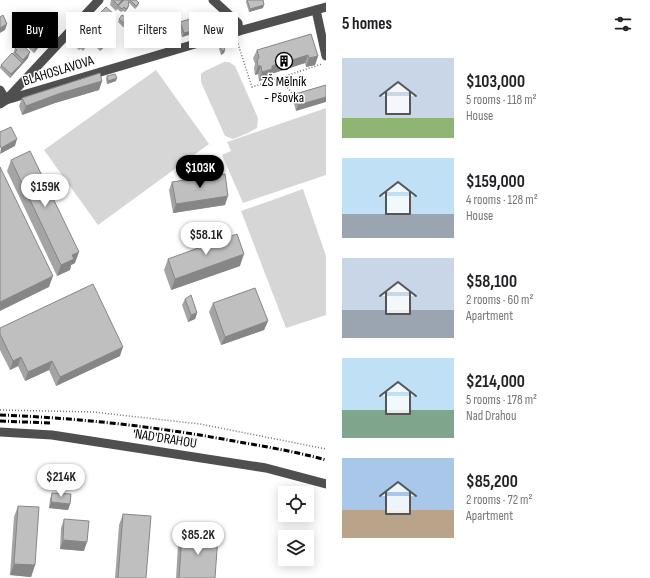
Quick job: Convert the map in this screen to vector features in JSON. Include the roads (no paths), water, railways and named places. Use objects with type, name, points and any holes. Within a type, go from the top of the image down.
[{"type":"street","points":[[3,102],[99,0]]},
{"type":"street","points":[[213,0],[226,12]]},
{"type":"street","name":"BLAHOSLAVOVA","points":[[238,34],[326,7]]},
{"type":"street","points":[[316,10],[326,56]]},
{"type":"street","name":"BLAHOSLAVOVA","points":[[3,102],[190,48]]},
{"type":"street","points":[[0,90],[3,102]]},
{"type":"street","name":"NAD DRAHOU","points":[[0,432],[52,435],[266,468],[326,484]]},
{"type":"railway","points":[[0,415],[60,418],[150,428],[272,448],[326,460]]},
{"type":"railway","points":[[0,421],[50,423]]},
{"type":"railway","points":[[134,431],[199,441]]},
{"type":"place","name":"ZŠ Mělník - Pšovka","points":[[284,61]]}]
